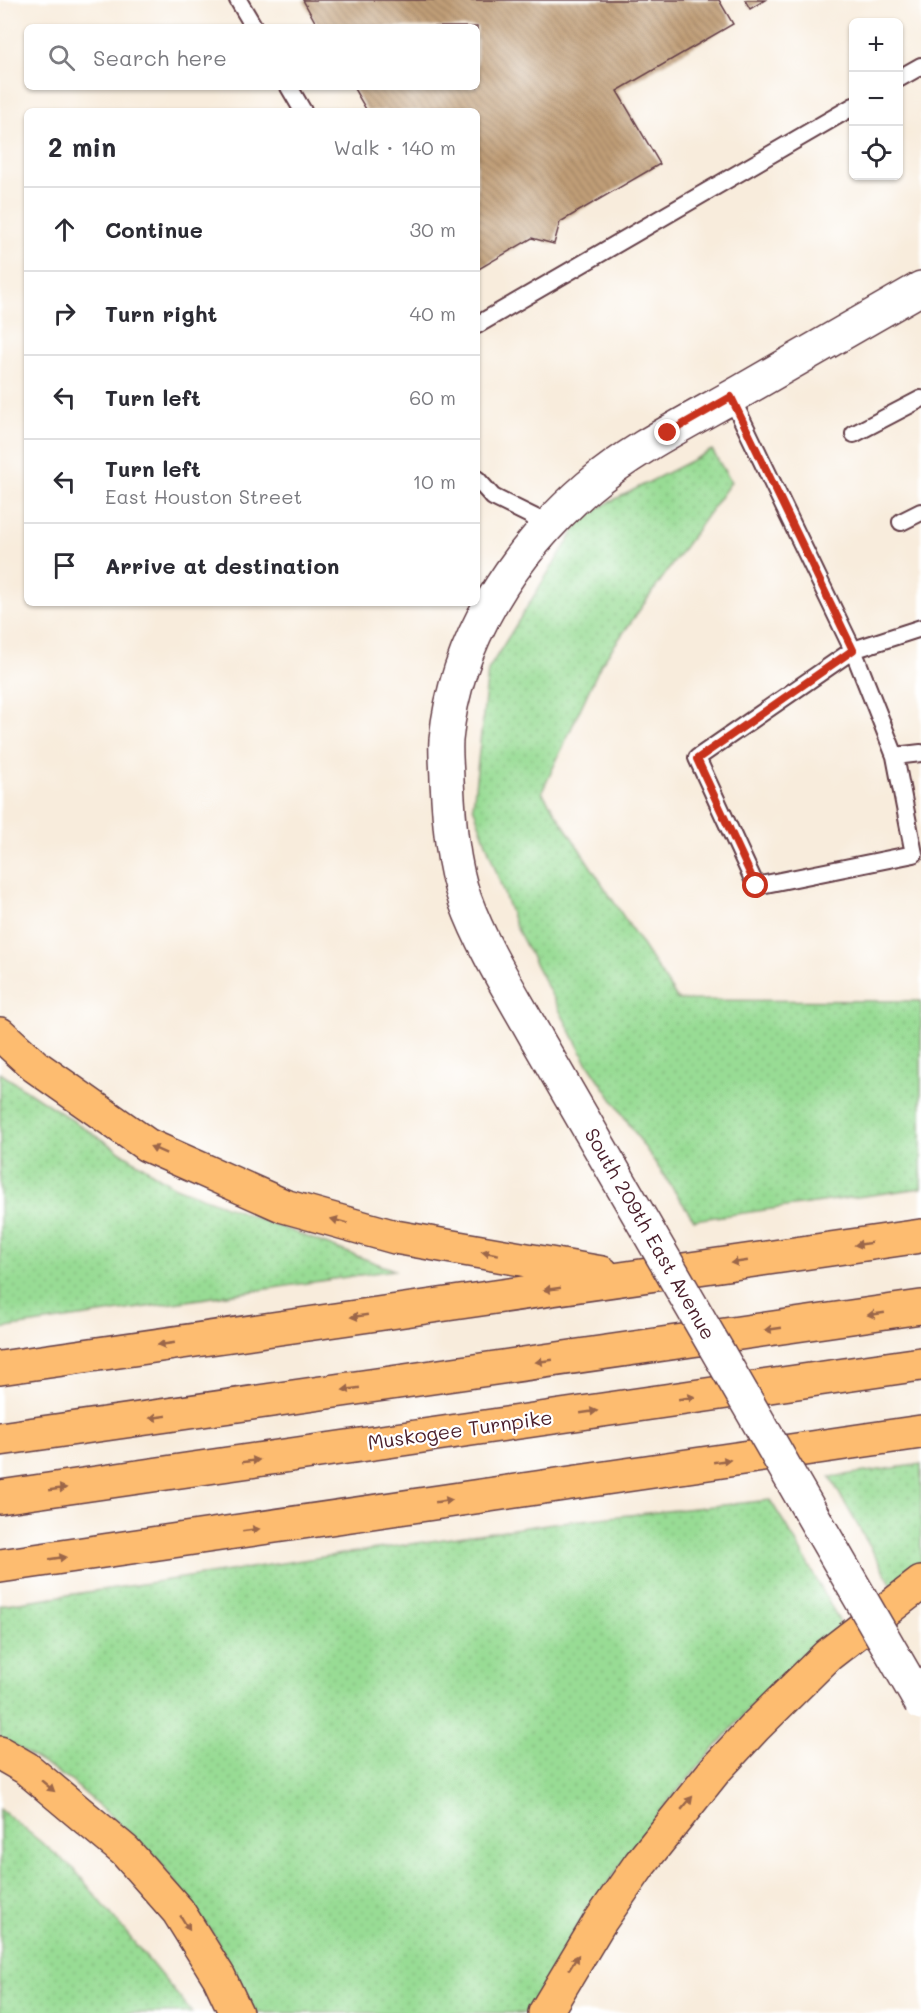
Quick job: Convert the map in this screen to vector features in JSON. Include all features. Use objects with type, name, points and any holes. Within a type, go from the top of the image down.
[{"type":"highway","points":[[0,1034],[34,1066],[147,1145],[284,1206],[395,1236],[630,1278]]},
{"type":"highway","points":[[0,1368],[921,1236]]},
{"type":"highway","points":[[0,1439],[921,1307]]},
{"type":"highway","name":"Muskogee Turnpike","points":[[0,1497],[921,1364]]},
{"type":"highway","points":[[0,1566],[921,1432]]},
{"type":"highway","points":[[545,2013],[593,1932],[633,1874],[716,1769],[828,1655],[921,1583]]},
{"type":"highway","points":[[0,1753],[26,1768],[126,1851],[178,1911],[219,1977],[236,2013]]},
{"type":"street","name":"South 209th East Avenue","points":[[921,288],[668,433],[588,487],[518,560],[496,594],[478,628],[456,685],[446,741],[448,797],[455,856],[465,898],[481,938],[537,1039],[921,1703]]},
{"type":"lane","points":[[238,0],[252,24]]},
{"type":"lane","points":[[903,76],[921,66]]},
{"type":"lane","points":[[291,90],[301,108]]},
{"type":"lane","points":[[480,323],[849,109]]},
{"type":"lane","points":[[731,397],[853,650],[895,756],[918,854],[756,886],[697,759],[853,650],[921,628]]},
{"type":"lane","points":[[854,434],[921,399]]},
{"type":"lane","points":[[480,482],[493,497],[550,525]]},
{"type":"lane","points":[[901,522],[921,512]]},
{"type":"lane","points":[[895,756],[921,753]]},
{"type":"green space","points":[[712,450],[731,482],[601,664],[542,792],[678,1000],[921,1001],[921,1188],[694,1220],[585,1059],[515,925],[473,806],[488,670],[584,515]]},
{"type":"green space","points":[[0,1073],[173,1186],[394,1270],[0,1329]]},
{"type":"green space","points":[[921,1464],[921,1568],[893,1587],[830,1477]]},
{"type":"green space","points":[[770,1500],[841,1624],[754,1703],[661,1810],[582,1918],[529,2013],[253,2013],[215,1937],[157,1857],[71,1781],[0,1737],[0,1605],[553,1523]]},
{"type":"green space","points":[[0,1809],[74,1869],[192,2013],[0,2013]]},
{"type":"building","points":[[303,0],[719,0],[733,24],[617,91],[660,164],[560,222],[554,244],[532,238],[480,268],[480,108],[365,108],[355,90],[480,90],[480,24],[316,24]]},
{"type":"building","points":[[745,0],[765,0],[750,9]]},
{"type":"route","points":[[668,433],[731,397],[853,650],[697,759],[756,886]]}]
